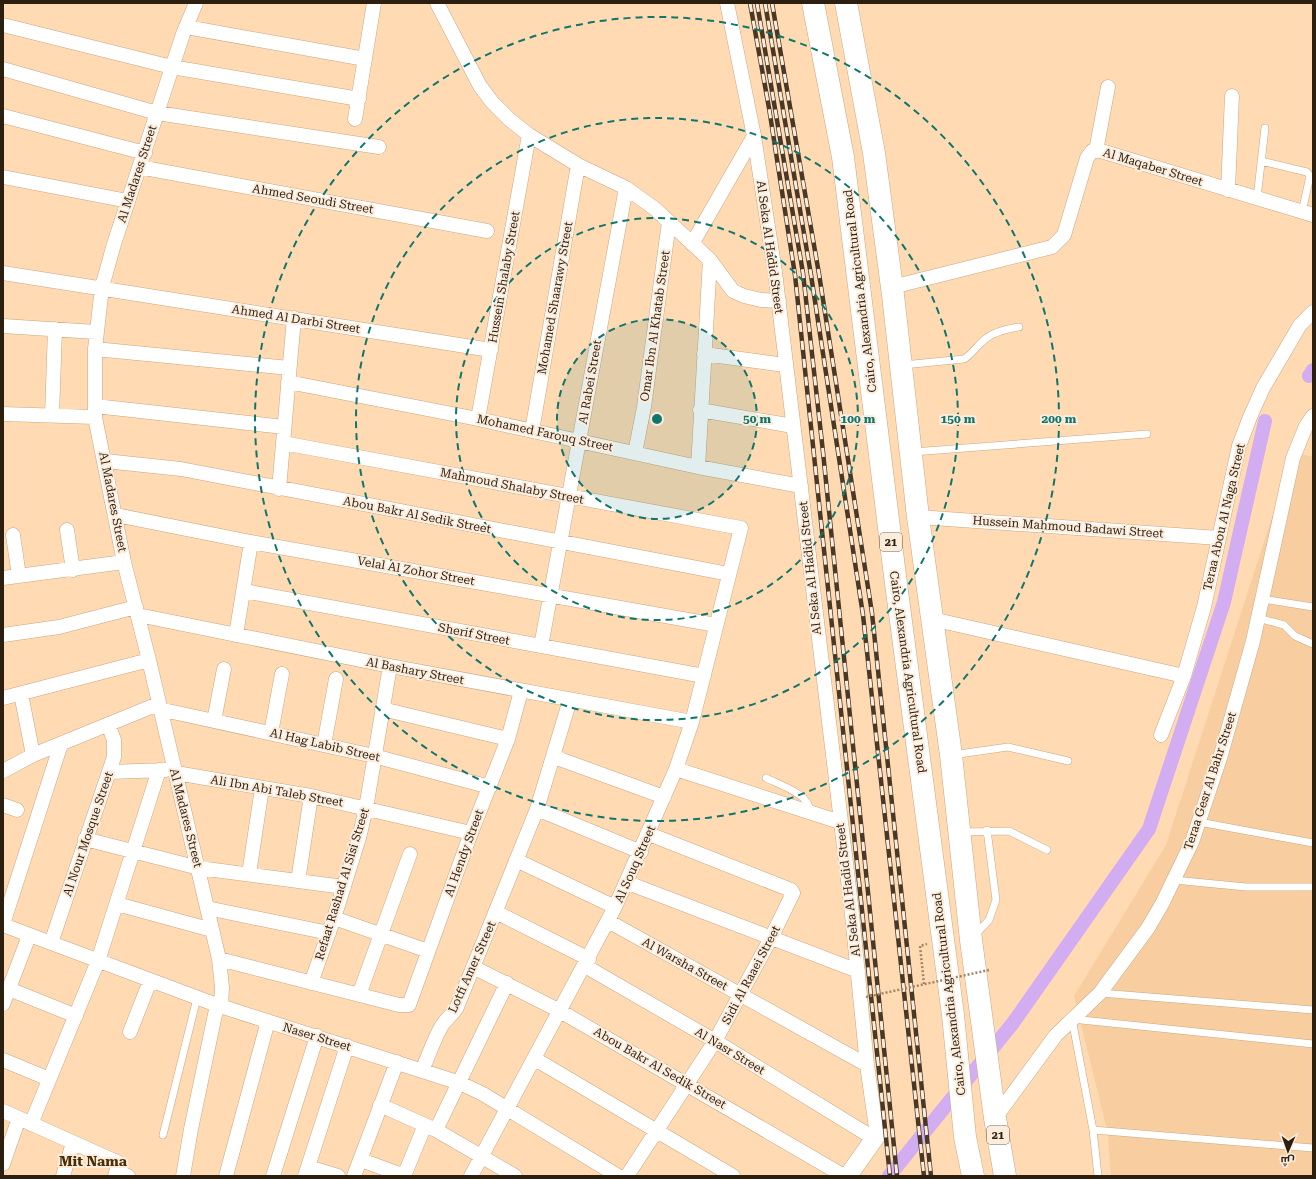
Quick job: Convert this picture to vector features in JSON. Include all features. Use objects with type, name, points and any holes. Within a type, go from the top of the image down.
[{"type":"highway","name":"Cairo, Alexandria Agricultural Road","points":[[813,3],[843,157],[895,576],[953,1015],[965,1137],[973,1176]]},
{"type":"highway","name":"21","points":[[846,3],[874,153],[892,287],[918,516],[951,755],[971,940],[995,1118],[1005,1176]]},
{"type":"street","name":"Al Madares Street","points":[[183,1176],[191,1130],[219,1006],[222,987],[219,958],[199,868],[159,706],[150,660],[124,562],[106,461],[95,412],[95,349],[102,287],[157,113],[186,27],[196,3]]},
{"type":"street","points":[[355,119],[374,3]]},
{"type":"street","points":[[436,3],[480,86],[492,102],[509,119],[529,134],[578,165],[626,188],[654,208],[710,260],[733,291],[744,296],[761,300],[779,301]]},
{"type":"street","name":"Al Seka Al Hadid Street","points":[[727,3],[754,136],[779,301],[785,365],[801,486],[876,1137]]},
{"type":"street","points":[[3,25],[172,68],[359,98]]},
{"type":"street","points":[[186,27],[365,59]]},
{"type":"street","points":[[3,69],[157,113],[379,147]]},
{"type":"street","points":[[1096,150],[1108,88]]},
{"type":"street","points":[[1228,190],[1232,96]]},
{"type":"street","points":[[3,116],[145,153]]},
{"type":"street","name":"Hussein Shalaby Street","points":[[478,419],[529,134]]},
{"type":"street","points":[[692,244],[754,136]]},
{"type":"street","name":"Al Maqaber Street","points":[[892,287],[1052,247],[1064,235],[1087,158],[1092,151],[1096,150],[1307,214]]},
{"type":"street","name":"Mohamed Shaarawy Street","points":[[532,431],[578,165]]},
{"type":"street","name":"Ahmed Seoudi Street","points":[[139,168],[487,231]]},
{"type":"street","points":[[3,177],[128,201]]},
{"type":"street","name":"Al Rabei Street","points":[[541,646],[626,188]]},
{"type":"street","name":"Omar Ibn Al Khatab Street","points":[[635,453],[644,407],[669,222]]},
{"type":"street","points":[[698,467],[700,410],[710,260]]},
{"type":"street","name":"Ahmed Al Darbi Street","points":[[3,273],[102,287],[490,350]]},
{"type":"street","name":"Teraa Abou Al Naga Street","points":[[1161,735],[1184,676],[1204,607],[1239,446],[1250,416],[1263,388],[1300,325],[1313,312]]},
{"type":"street","points":[[279,489],[294,318]]},
{"type":"street","points":[[3,326],[96,332]]},
{"type":"street","points":[[52,416],[55,329]]},
{"type":"street","name":"Mohamed Farouq Street","points":[[95,349],[289,375],[478,419],[698,467],[801,486]]},
{"type":"street","points":[[704,354],[785,365]]},
{"type":"street","points":[[700,410],[793,426]]},
{"type":"street","points":[[3,414],[52,416],[95,412],[284,427]]},
{"type":"street","name":"Teraa Gesr Al Bahr Street","points":[[995,1118],[1056,1035],[1100,993],[1148,928],[1174,880],[1192,842],[1220,758],[1258,618],[1293,458],[1306,426],[1313,416]]},
{"type":"street","name":"Mahmoud Shalaby Street","points":[[283,443],[741,528]]},
{"type":"street","name":"Abou Bakr Al Sedik Street","points":[[106,461],[181,469],[279,489],[729,574]]},
{"type":"street","name":"Velal Al Zohor Street","points":[[116,516],[251,542],[716,625]]},
{"type":"street","name":"Hussein Mahmoud Badawi Street","points":[[918,516],[1219,538]]},
{"type":"street","name":"Al Souq Street","points":[[471,1176],[587,963],[628,883],[649,834],[676,769],[692,722],[741,528]]},
{"type":"street","points":[[67,530],[73,570]]},
{"type":"street","points":[[13,535],[19,576]]},
{"type":"street","points":[[236,635],[251,542]]},
{"type":"street","points":[[3,578],[73,570],[124,562]]},
{"type":"street","name":"Sherif Street","points":[[244,590],[704,676]]},
{"type":"street","points":[[3,635],[59,627],[137,611]]},
{"type":"street","name":"Al Bashary Street","points":[[137,611],[236,635],[390,666],[692,722]]},
{"type":"street","points":[[932,619],[1184,676]]},
{"type":"street","points":[[3,698],[150,660]]},
{"type":"street","name":"Refaat Rashad Al Sisi Street","points":[[312,983],[344,887],[366,808],[390,666]]},
{"type":"street","points":[[214,721],[224,669]]},
{"type":"street","points":[[271,733],[282,674]]},
{"type":"street","points":[[324,745],[336,679]]},
{"type":"street","name":"Al Hendy Street","points":[[359,995],[409,1006],[471,833],[508,739],[521,691]]},
{"type":"street","points":[[21,694],[33,755]]},
{"type":"street","name":"Lotfi Amer Street","points":[[422,1070],[440,1029],[445,1021],[453,1016],[496,912],[537,809],[554,757],[570,700]]},
{"type":"street","points":[[3,771],[33,755],[108,724],[159,706]]},
{"type":"street","name":"Al Hag Labib Street","points":[[159,706],[214,721],[374,756],[490,787]]},
{"type":"street","points":[[382,708],[508,739]]},
{"type":"street","name":"Al Nour Mosque Street","points":[[51,943],[114,757],[114,740],[108,724]]},
{"type":"street","points":[[3,924],[61,744]]},
{"type":"street","points":[[554,757],[664,797]]},
{"type":"street","points":[[676,769],[840,822]]},
{"type":"street","points":[[3,1164],[49,1079],[98,961],[159,770]]},
{"type":"street","name":"Ali Ibn Abi Taleb Street","points":[[109,772],[159,770],[175,771],[311,796],[471,833]]},
{"type":"street","points":[[249,874],[262,788]]},
{"type":"street","points":[[298,881],[311,796]]},
{"type":"street","points":[[3,805],[17,810]]},
{"type":"street","points":[[537,809],[641,852]]},
{"type":"street","name":"Sidi Al Raaei Street","points":[[627,1176],[715,1041],[771,938],[793,893],[791,890],[649,834]]},
{"type":"street","points":[[85,839],[199,868],[344,887]]},
{"type":"street","points":[[219,958],[359,995],[410,854]]},
{"type":"street","points":[[516,860],[615,907]]},
{"type":"street","points":[[628,883],[858,971]]},
{"type":"street","points":[[117,904],[212,930]]},
{"type":"street","points":[[207,908],[329,933]]},
{"type":"street","name":"Al Nasr Street","points":[[496,912],[587,963],[876,1137]]},
{"type":"street","points":[[334,918],[428,951]]},
{"type":"street","name":"Al Warsha Street","points":[[608,921],[867,1065]]},
{"type":"street","name":"Naser Street","points":[[3,924],[29,936],[219,1006],[317,1036],[460,1083],[483,1094],[618,1176]]},
{"type":"street","points":[[3,1004],[29,936]]},
{"type":"street","name":"Abou Bakr Al Sedik Street","points":[[473,967],[560,1011],[687,1083],[844,1176]]},
{"type":"street","points":[[130,1032],[150,981]]},
{"type":"street","points":[[361,1160],[405,1176],[430,1128],[460,1083],[507,983]]},
{"type":"street","points":[[9,989],[76,1016]]},
{"type":"street","points":[[226,1176],[268,1021]]},
{"type":"street","points":[[276,1175],[317,1036]]},
{"type":"street","points":[[338,1176],[306,1171],[347,1046]]},
{"type":"street","points":[[535,1059],[656,1132],[733,1176]]},
{"type":"street","points":[[3,1060],[49,1079]]},
{"type":"street","points":[[354,1176],[397,1062]]},
{"type":"street","points":[[380,1105],[430,1128],[515,1176]]},
{"type":"street","points":[[3,1111],[73,1143],[120,1171]]},
{"type":"street","points":[[848,1176],[876,1137]]},
{"type":"street","points":[[63,1176],[73,1143]]},
{"type":"lane","points":[[1257,198],[1265,128]]},
{"type":"lane","points":[[1261,161],[1307,172],[1310,176],[1307,214]]},
{"type":"lane","points":[[900,365],[964,359],[991,335],[1019,327]]},
{"type":"lane","points":[[911,452],[1147,434]]},
{"type":"lane","points":[[1262,599],[1313,607]]},
{"type":"lane","points":[[1258,618],[1284,625],[1295,636],[1313,644]]},
{"type":"lane","points":[[951,755],[1008,747],[1068,761]]},
{"type":"lane","points":[[766,778],[803,798],[809,804],[810,812]]},
{"type":"lane","points":[[1199,822],[1313,843]]},
{"type":"lane","points":[[971,940],[989,920],[996,900],[987,830]]},
{"type":"lane","points":[[960,832],[1003,830],[1015,833],[1047,850]]},
{"type":"lane","points":[[1174,880],[1246,887],[1313,886]]},
{"type":"lane","points":[[1100,993],[1313,1010]]},
{"type":"lane","points":[[163,1135],[197,998]]},
{"type":"lane","points":[[1098,1176],[1093,1130],[1072,1019],[1313,1044]]},
{"type":"lane","points":[[1093,1130],[1313,1148]]},
{"type":"path","points":[[920,946],[924,984]]},
{"type":"path","points":[[866,997],[989,970]]},
{"type":"shaded area","points":[[1293,452],[1313,457],[1313,1176],[1111,1176],[1108,1134],[1074,996],[1166,845]]},
{"type":"waterway","points":[[1309,376],[1313,370]]},
{"type":"waterway","points":[[889,1176],[1013,1023],[1149,829],[1224,602],[1265,421]]},
{"type":"railway","points":[[750,3],[769,108],[795,275],[890,1176]]},
{"type":"railway","points":[[757,3],[803,273],[823,452],[897,1176]]},
{"type":"railway","points":[[765,3],[811,275],[863,615],[924,1176]]},
{"type":"railway","points":[[772,3],[819,274],[872,613],[931,1176]]},
{"type":"district","name":"Mit Nama","points":[[93,1161]]}]
